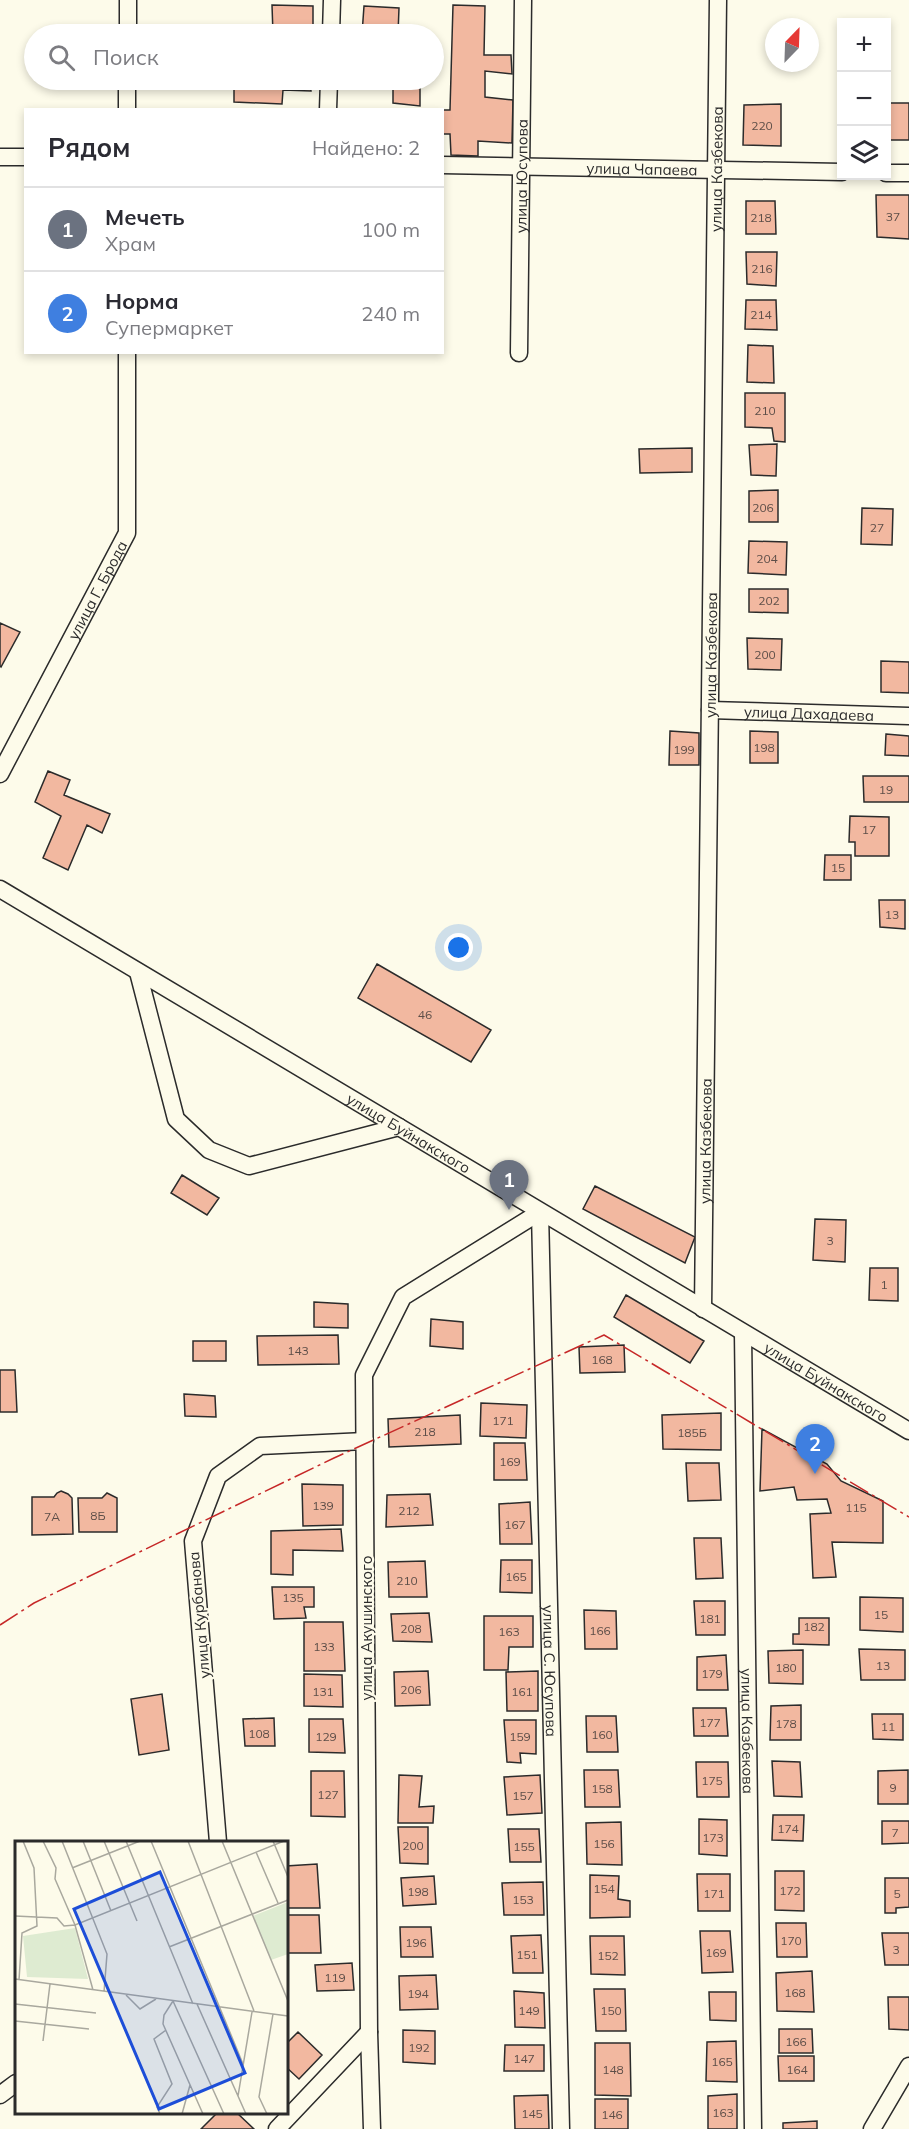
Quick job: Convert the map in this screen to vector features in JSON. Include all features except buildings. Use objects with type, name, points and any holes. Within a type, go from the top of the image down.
[{"type":"street","points":[[128,0],[128,24]]},
{"type":"street","points":[[331,24],[332,0]]},
{"type":"street","name":"улица Юсупова","points":[[519,353],[523,0]]},
{"type":"street","name":"улица Казбекова","points":[[703,1309],[718,0]]},
{"type":"street","points":[[127,90],[127,108]]},
{"type":"street","points":[[328,108],[329,90]]},
{"type":"street","points":[[0,157],[24,157]]},
{"type":"street","name":"улица Чапаева","points":[[444,165],[837,172]]},
{"type":"street","points":[[891,173],[909,173]]},
{"type":"street","name":"улица Г. Брода","points":[[0,774],[127,533],[127,354]]},
{"type":"street","name":"улица Дахадаева","points":[[710,710],[909,716]]},
{"type":"street","name":"улица Буйнакского","points":[[0,889],[909,1431]]},
{"type":"street","points":[[138,972],[176,1119],[209,1150],[249,1166],[399,1127]]},
{"type":"street","name":"улица Акушинского","points":[[372,2129],[369,2032],[364,1375],[403,1297],[540,1212]]},
{"type":"street","name":"улица С. Юсупова","points":[[540,1212],[561,2129]]},
{"type":"street","name":"улица Казбекова","points":[[743,1333],[753,2129]]},
{"type":"street","name":"улица Курбанова","points":[[218,1841],[193,1541],[218,1476],[260,1446],[365,1441]]},
{"type":"street","points":[[278,2129],[369,2032]]},
{"type":"street","points":[[872,2129],[909,2066]]},
{"type":"street","points":[[0,2095],[15,2084]]},
{"type":"power","points":[[0,1625],[34,1603],[334,1458],[604,1335],[909,1517]]},
{"type":"place","name":"Мечеть","points":[[509,1210]]},
{"type":"place","name":"Норма","points":[[815,1474]]}]
